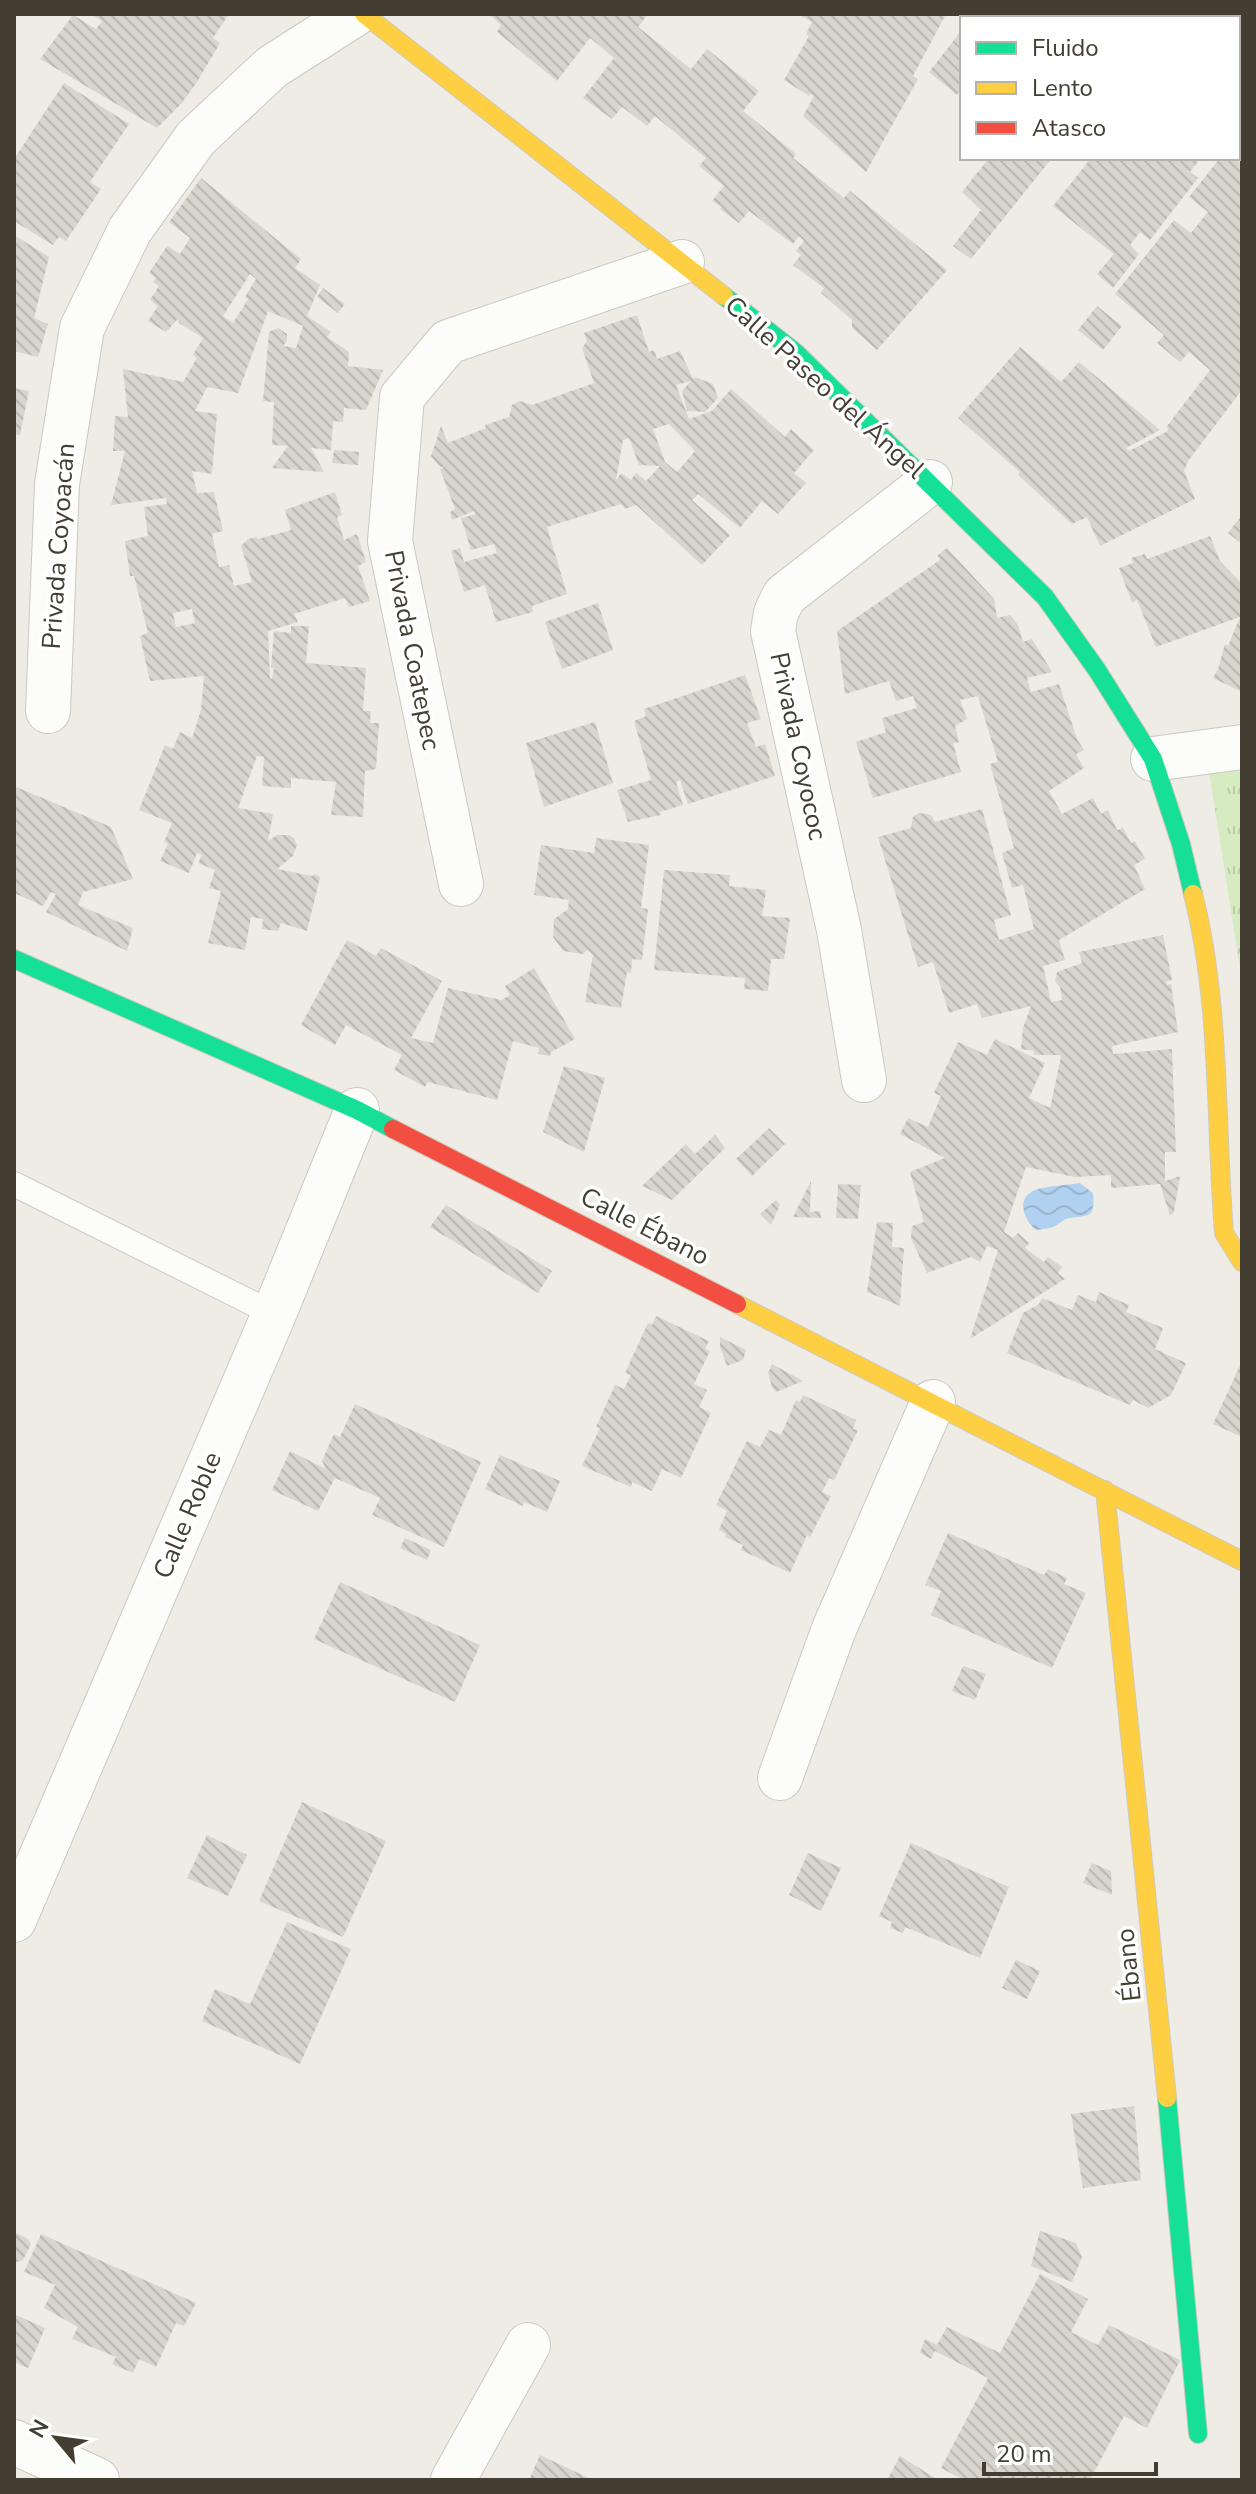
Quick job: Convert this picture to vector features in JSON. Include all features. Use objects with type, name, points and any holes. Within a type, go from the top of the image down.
[{"type":"street","name":"Privada Coyoacán","points":[[48,711],[57,484],[82,328],[130,230],[196,138],[272,67],[355,14]]},
{"type":"street","name":"Calle Paseo del Ángel","points":[[364,14],[795,352],[1045,597],[1097,670],[1153,759],[1181,844],[1203,933],[1210,983],[1224,1233],[1242,1262]]},
{"type":"street","name":"Privada Coatepec","points":[[461,884],[390,541],[402,397],[448,342],[682,262]]},
{"type":"street","name":"Privada Coyococ","points":[[864,1080],[839,930],[773,631],[776,613],[784,596],[930,482]]},
{"type":"street","points":[[1153,759],[1242,747]]},
{"type":"street","name":"Calle Ébano","points":[[14,959],[357,1110],[1242,1561]]},
{"type":"street","name":"Calle Roble","points":[[14,1920],[274,1314],[357,1110]]},
{"type":"street","points":[[780,1778],[834,1629],[933,1402]]},
{"type":"street","name":"Ébano","points":[[1105,1490],[1198,2434]]},
{"type":"street","points":[[453,2480],[528,2345]]},
{"type":"street","points":[[14,2442],[97,2480]]},
{"type":"lane","points":[[14,1184],[274,1314]]},
{"type":"green space","points":[[1242,761],[1242,981],[1208,765]]},
{"type":"water","points":[[1080,1183],[1093,1193],[1091,1213],[1066,1219],[1048,1228],[1036,1230],[1032,1226],[1025,1216],[1023,1205],[1028,1195],[1043,1188]]},
{"type":"building","points":[[91,14],[229,14],[213,38],[220,43],[197,82],[157,128],[40,59],[73,15],[96,29],[102,21]]},
{"type":"building","points":[[489,14],[648,14],[638,27],[691,69],[707,49],[759,91],[743,111],[796,154],[793,158],[844,198],[850,191],[947,270],[877,350],[852,328],[852,320],[821,293],[824,288],[793,265],[801,255],[796,251],[804,241],[799,236],[793,244],[749,211],[739,223],[720,209],[722,207],[712,201],[724,186],[699,166],[706,158],[655,116],[647,126],[622,107],[612,119],[583,98],[614,58],[590,38],[557,81],[497,32],[501,25]]},
{"type":"building","points":[[797,14],[946,14],[913,76],[918,79],[866,172],[803,116],[814,96],[784,80],[809,36],[806,34],[812,22]]},
{"type":"building","points":[[1004,14],[1115,14],[1114,16],[1002,16]]},
{"type":"building","points":[[960,33],[960,90],[957,95],[929,72]]},
{"type":"building","points":[[64,83],[129,124],[90,182],[101,189],[66,241],[59,237],[53,245],[14,221],[14,159]]},
{"type":"building","points":[[987,160],[1050,160],[971,259],[953,246],[981,210],[962,192]]},
{"type":"building","points":[[1089,160],[1199,160],[1190,172],[1198,178],[1150,240],[1140,232],[1130,245],[1139,254],[1113,288],[1097,274],[1114,254],[1053,206]]},
{"type":"building","points":[[1218,160],[1237,160],[1242,164],[1242,390],[1188,461],[1184,471],[1195,499],[1100,546],[1087,517],[1072,524],[1018,475],[1020,472],[958,418],[1020,347],[1061,382],[1079,362],[1160,430],[1126,448],[1129,451],[1168,431],[1167,426],[1210,370],[1189,352],[1180,362],[1157,343],[1164,335],[1115,294],[1174,220],[1191,233],[1208,212],[1189,197]]},
{"type":"building","points":[[201,178],[301,259],[295,268],[320,285],[307,316],[331,332],[327,337],[349,352],[348,366],[383,370],[366,410],[344,408],[343,422],[333,421],[331,450],[311,448],[324,472],[272,468],[288,446],[272,445],[274,402],[263,401],[269,332],[278,328],[287,334],[283,346],[296,348],[303,326],[268,311],[238,393],[207,387],[195,411],[217,414],[212,474],[192,471],[197,493],[214,492],[223,531],[212,534],[219,567],[229,565],[234,586],[252,582],[241,546],[248,539],[291,530],[285,510],[335,492],[342,515],[337,517],[344,540],[357,534],[366,562],[358,566],[370,601],[349,607],[345,598],[294,614],[298,622],[268,631],[272,679],[274,631],[291,633],[291,626],[309,626],[306,663],[366,668],[363,711],[371,711],[370,723],[379,723],[376,769],[365,771],[363,817],[331,815],[336,782],[291,778],[291,788],[262,786],[264,757],[257,756],[238,808],[273,814],[268,841],[277,835],[294,838],[297,845],[293,856],[277,869],[320,877],[307,931],[281,923],[278,931],[262,929],[263,919],[251,917],[245,950],[208,943],[221,891],[209,888],[215,870],[198,863],[202,855],[197,853],[189,873],[160,861],[168,844],[164,842],[172,823],[139,810],[165,745],[173,749],[180,732],[192,738],[201,710],[204,676],[150,681],[140,636],[148,633],[134,576],[130,576],[125,541],[148,536],[144,507],[167,504],[166,498],[111,505],[125,451],[113,451],[115,416],[128,417],[123,369],[183,382],[197,358],[193,355],[203,338],[179,323],[178,319],[166,332],[148,321],[158,306],[150,300],[159,286],[153,282],[156,278],[149,273],[167,246],[180,254],[190,238],[169,222]],"holes":[[[250,274],[256,279],[233,323],[223,316]],[[192,609],[195,623],[176,627],[173,613]]]},
{"type":"building","points":[[14,235],[49,257],[34,318],[48,324],[38,357],[14,351]]},
{"type":"building","points":[[323,288],[345,304],[338,313],[317,297]]},
{"type":"building","points":[[1097,306],[1122,326],[1103,350],[1078,330]]},
{"type":"building","points":[[637,315],[649,352],[654,350],[657,359],[680,351],[693,379],[695,377],[713,384],[718,398],[705,412],[687,411],[682,391],[691,381],[676,385],[689,419],[712,411],[731,389],[785,437],[791,429],[814,450],[794,473],[806,483],[778,514],[762,501],[740,528],[698,494],[692,500],[730,535],[702,565],[636,505],[625,509],[621,504],[547,527],[567,594],[532,606],[533,612],[496,622],[485,585],[464,592],[451,551],[460,548],[464,562],[497,553],[494,544],[471,550],[461,518],[476,514],[474,511],[452,520],[450,512],[455,509],[440,469],[444,468],[431,456],[441,426],[448,443],[509,417],[512,405],[520,401],[532,405],[594,383],[582,348],[587,341],[584,333]],"holes":[[[669,424],[695,451],[677,472],[665,462],[653,429]],[[629,438],[639,465],[660,466],[646,481],[636,473],[631,480],[621,473],[616,480],[623,440]]]},
{"type":"building","points":[[14,388],[29,391],[20,435],[14,434]]},
{"type":"building","points":[[334,450],[359,452],[358,465],[332,463]]},
{"type":"building","points":[[1242,515],[1242,544],[1228,533]]},
{"type":"building","points":[[1210,536],[1220,561],[1242,584],[1242,692],[1213,678],[1225,644],[1228,646],[1240,617],[1156,647],[1137,600],[1132,603],[1119,568],[1133,563],[1131,558],[1145,554],[1147,559]]},
{"type":"building","points":[[947,548],[994,599],[997,618],[1010,615],[1018,625],[1023,642],[1032,639],[1052,672],[1027,678],[1031,692],[1059,684],[1077,739],[1084,750],[1076,754],[1084,768],[1049,791],[1062,814],[1093,798],[1101,814],[1108,810],[1117,830],[1123,828],[1145,859],[1134,865],[1145,889],[1059,940],[1065,960],[1043,966],[1051,1002],[1062,1000],[1060,987],[1055,981],[1057,972],[1082,963],[1079,952],[1163,935],[1172,980],[1166,982],[1167,985],[1171,984],[1178,1032],[1112,1046],[1113,1054],[1172,1049],[1176,1152],[1165,1152],[1165,1181],[1180,1176],[1174,1212],[1170,1216],[1160,1184],[1111,1188],[1111,1175],[1075,1177],[1026,1167],[1004,1232],[1013,1238],[1018,1233],[1029,1243],[1025,1248],[1044,1262],[1048,1257],[1062,1267],[1058,1273],[1065,1279],[970,1339],[998,1250],[987,1246],[980,1262],[971,1257],[927,1273],[911,1238],[912,1226],[924,1222],[910,1172],[945,1158],[900,1134],[908,1118],[928,1127],[941,1096],[934,1093],[958,1042],[987,1055],[995,1039],[1045,1063],[1029,1098],[1050,1108],[1061,1057],[1034,1055],[1034,1051],[1021,1049],[1023,1028],[1031,1006],[982,1018],[977,1004],[949,1013],[933,962],[918,967],[878,837],[911,828],[913,817],[919,813],[931,815],[935,822],[982,809],[1011,915],[994,920],[999,940],[1034,929],[1023,885],[1012,888],[1002,853],[1014,848],[990,764],[998,762],[978,696],[960,700],[967,719],[955,726],[959,742],[953,743],[961,772],[873,798],[856,742],[886,732],[882,718],[917,708],[913,696],[896,701],[889,681],[845,694],[837,631],[940,560],[937,556]]},
{"type":"building","points":[[598,603],[613,650],[562,669],[545,622]]},
{"type":"building","points":[[745,675],[761,719],[747,723],[756,747],[765,744],[775,776],[688,804],[680,780],[676,782],[683,805],[660,812],[661,815],[628,822],[617,790],[651,780],[634,721],[646,716],[644,709]]},
{"type":"building","points":[[595,722],[613,783],[544,807],[526,743]]},
{"type":"building","points":[[14,786],[111,827],[133,879],[83,892],[78,905],[133,928],[127,951],[46,912],[56,894],[51,892],[43,906],[14,893]]},
{"type":"building","points":[[596,838],[649,845],[641,908],[648,909],[642,960],[632,959],[621,1008],[585,1002],[593,955],[587,950],[583,954],[563,951],[553,937],[554,919],[568,909],[569,900],[534,895],[541,845],[594,853]]},
{"type":"building","points":[[664,870],[730,875],[729,886],[766,890],[762,916],[790,918],[784,959],[771,959],[768,991],[744,989],[745,978],[654,970]]},
{"type":"building","points":[[347,940],[376,956],[381,948],[442,981],[411,1038],[433,1043],[448,988],[501,1000],[510,995],[505,986],[534,968],[575,1039],[551,1052],[550,1056],[538,1054],[539,1048],[513,1041],[497,1100],[428,1082],[425,1087],[394,1070],[402,1055],[346,1025],[335,1045],[301,1025]]},
{"type":"building","points":[[564,1066],[605,1078],[584,1152],[543,1132]]},
{"type":"building","points":[[769,1128],[785,1144],[752,1176],[736,1159]]},
{"type":"building","points":[[715,1135],[725,1148],[672,1200],[642,1186],[686,1144],[695,1154]]},
{"type":"building","points":[[811,1181],[810,1212],[820,1211],[821,1218],[793,1217]]},
{"type":"building","points":[[838,1184],[861,1185],[858,1219],[836,1218]]},
{"type":"building","points":[[776,1200],[780,1205],[771,1225],[760,1214]]},
{"type":"building","points":[[446,1205],[552,1271],[538,1293],[430,1227]]},
{"type":"building","points":[[877,1222],[893,1223],[892,1247],[904,1248],[900,1306],[867,1292]]},
{"type":"building","points":[[1099,1292],[1129,1305],[1126,1312],[1163,1328],[1155,1349],[1186,1363],[1171,1395],[1148,1408],[1133,1400],[1130,1405],[1007,1353],[1023,1313],[1039,1304],[1042,1298],[1072,1310],[1078,1295],[1096,1302]]},
{"type":"building","points":[[656,1316],[709,1341],[705,1349],[710,1351],[694,1384],[707,1390],[699,1407],[711,1413],[681,1478],[662,1469],[652,1491],[632,1482],[631,1487],[582,1466],[615,1385],[624,1389],[631,1375],[625,1373],[648,1323],[652,1325]]},
{"type":"building","points":[[720,1337],[746,1350],[743,1360],[727,1366]]},
{"type":"building","points":[[1242,1361],[1242,1437],[1213,1424]]},
{"type":"building","points":[[772,1364],[803,1381],[776,1392],[768,1373]]},
{"type":"building","points":[[803,1395],[856,1420],[853,1429],[858,1430],[834,1480],[829,1478],[822,1492],[831,1496],[810,1537],[807,1535],[790,1573],[741,1550],[743,1545],[725,1537],[726,1534],[719,1530],[727,1511],[716,1505],[747,1441],[760,1447],[769,1430],[781,1435],[796,1400],[800,1402]]},
{"type":"building","points":[[355,1404],[481,1462],[444,1547],[372,1515],[380,1498],[335,1478],[318,1511],[272,1490],[290,1451],[326,1469],[322,1461],[334,1434],[340,1437]]},
{"type":"building","points":[[500,1455],[560,1481],[547,1512],[524,1502],[523,1506],[485,1489]]},
{"type":"building","points":[[948,1533],[1044,1575],[1048,1569],[1067,1578],[1064,1584],[1086,1593],[1052,1668],[931,1615],[941,1591],[925,1585]]},
{"type":"building","points":[[405,1538],[431,1550],[427,1560],[400,1548]]},
{"type":"building","points":[[340,1582],[480,1645],[455,1702],[314,1639]]},
{"type":"building","points":[[963,1666],[986,1674],[975,1700],[952,1691]]},
{"type":"building","points":[[302,1802],[386,1841],[343,1937],[259,1901]]},
{"type":"building","points":[[207,1835],[247,1855],[228,1896],[187,1878]]},
{"type":"building","points":[[911,1843],[1009,1887],[980,1958],[905,1927],[903,1933],[890,1928],[892,1922],[879,1916]]},
{"type":"building","points":[[808,1853],[841,1868],[821,1911],[789,1895]]},
{"type":"building","points":[[1092,1863],[1111,1871],[1112,1895],[1083,1883]]},
{"type":"building","points":[[287,1922],[351,1949],[300,2064],[202,2021],[215,1989],[250,2004]]},
{"type":"building","points":[[1016,1960],[1040,1971],[1027,1999],[1002,1988]]},
{"type":"building","points":[[1134,2106],[1141,2180],[1083,2188],[1071,2114]]},
{"type":"building","points":[[1040,2231],[1076,2243],[1082,2257],[1072,2282],[1031,2266]]},
{"type":"building","points":[[14,2232],[31,2244],[23,2260],[17,2262],[14,2261]]},
{"type":"building","points":[[41,2234],[196,2303],[184,2326],[176,2323],[156,2367],[139,2359],[133,2373],[112,2364],[116,2357],[72,2339],[78,2327],[44,2308],[55,2285],[24,2272]]},
{"type":"building","points":[[1040,2274],[1088,2299],[1071,2332],[1098,2345],[1109,2325],[1180,2360],[1147,2428],[1124,2416],[1090,2480],[964,2480],[941,2468],[988,2378],[935,2351],[931,2359],[920,2353],[925,2339],[937,2345],[947,2327],[1000,2353]]},
{"type":"building","points":[[14,2314],[45,2328],[28,2368],[14,2362]]},
{"type":"building","points":[[540,2455],[593,2480],[529,2480]]},
{"type":"building","points":[[900,2456],[938,2480],[887,2480]]},
{"type":"traffic: fast","points":[[724,296],[795,352],[1045,597],[1097,670],[1153,759],[1181,844],[1193,894]]},
{"type":"traffic: fast","points":[[14,959],[357,1110],[393,1129]]},
{"type":"traffic: fast","points":[[1167,2098],[1198,2434]]},
{"type":"traffic: slow","points":[[364,14],[724,296]]},
{"type":"traffic: slow","points":[[1193,894],[1213,1020],[1224,1233],[1242,1262]]},
{"type":"traffic: slow","points":[[737,1304],[1242,1561]]},
{"type":"traffic: slow","points":[[1105,1490],[1167,2098]]},
{"type":"traffic: jam","points":[[393,1129],[737,1304]]}]
